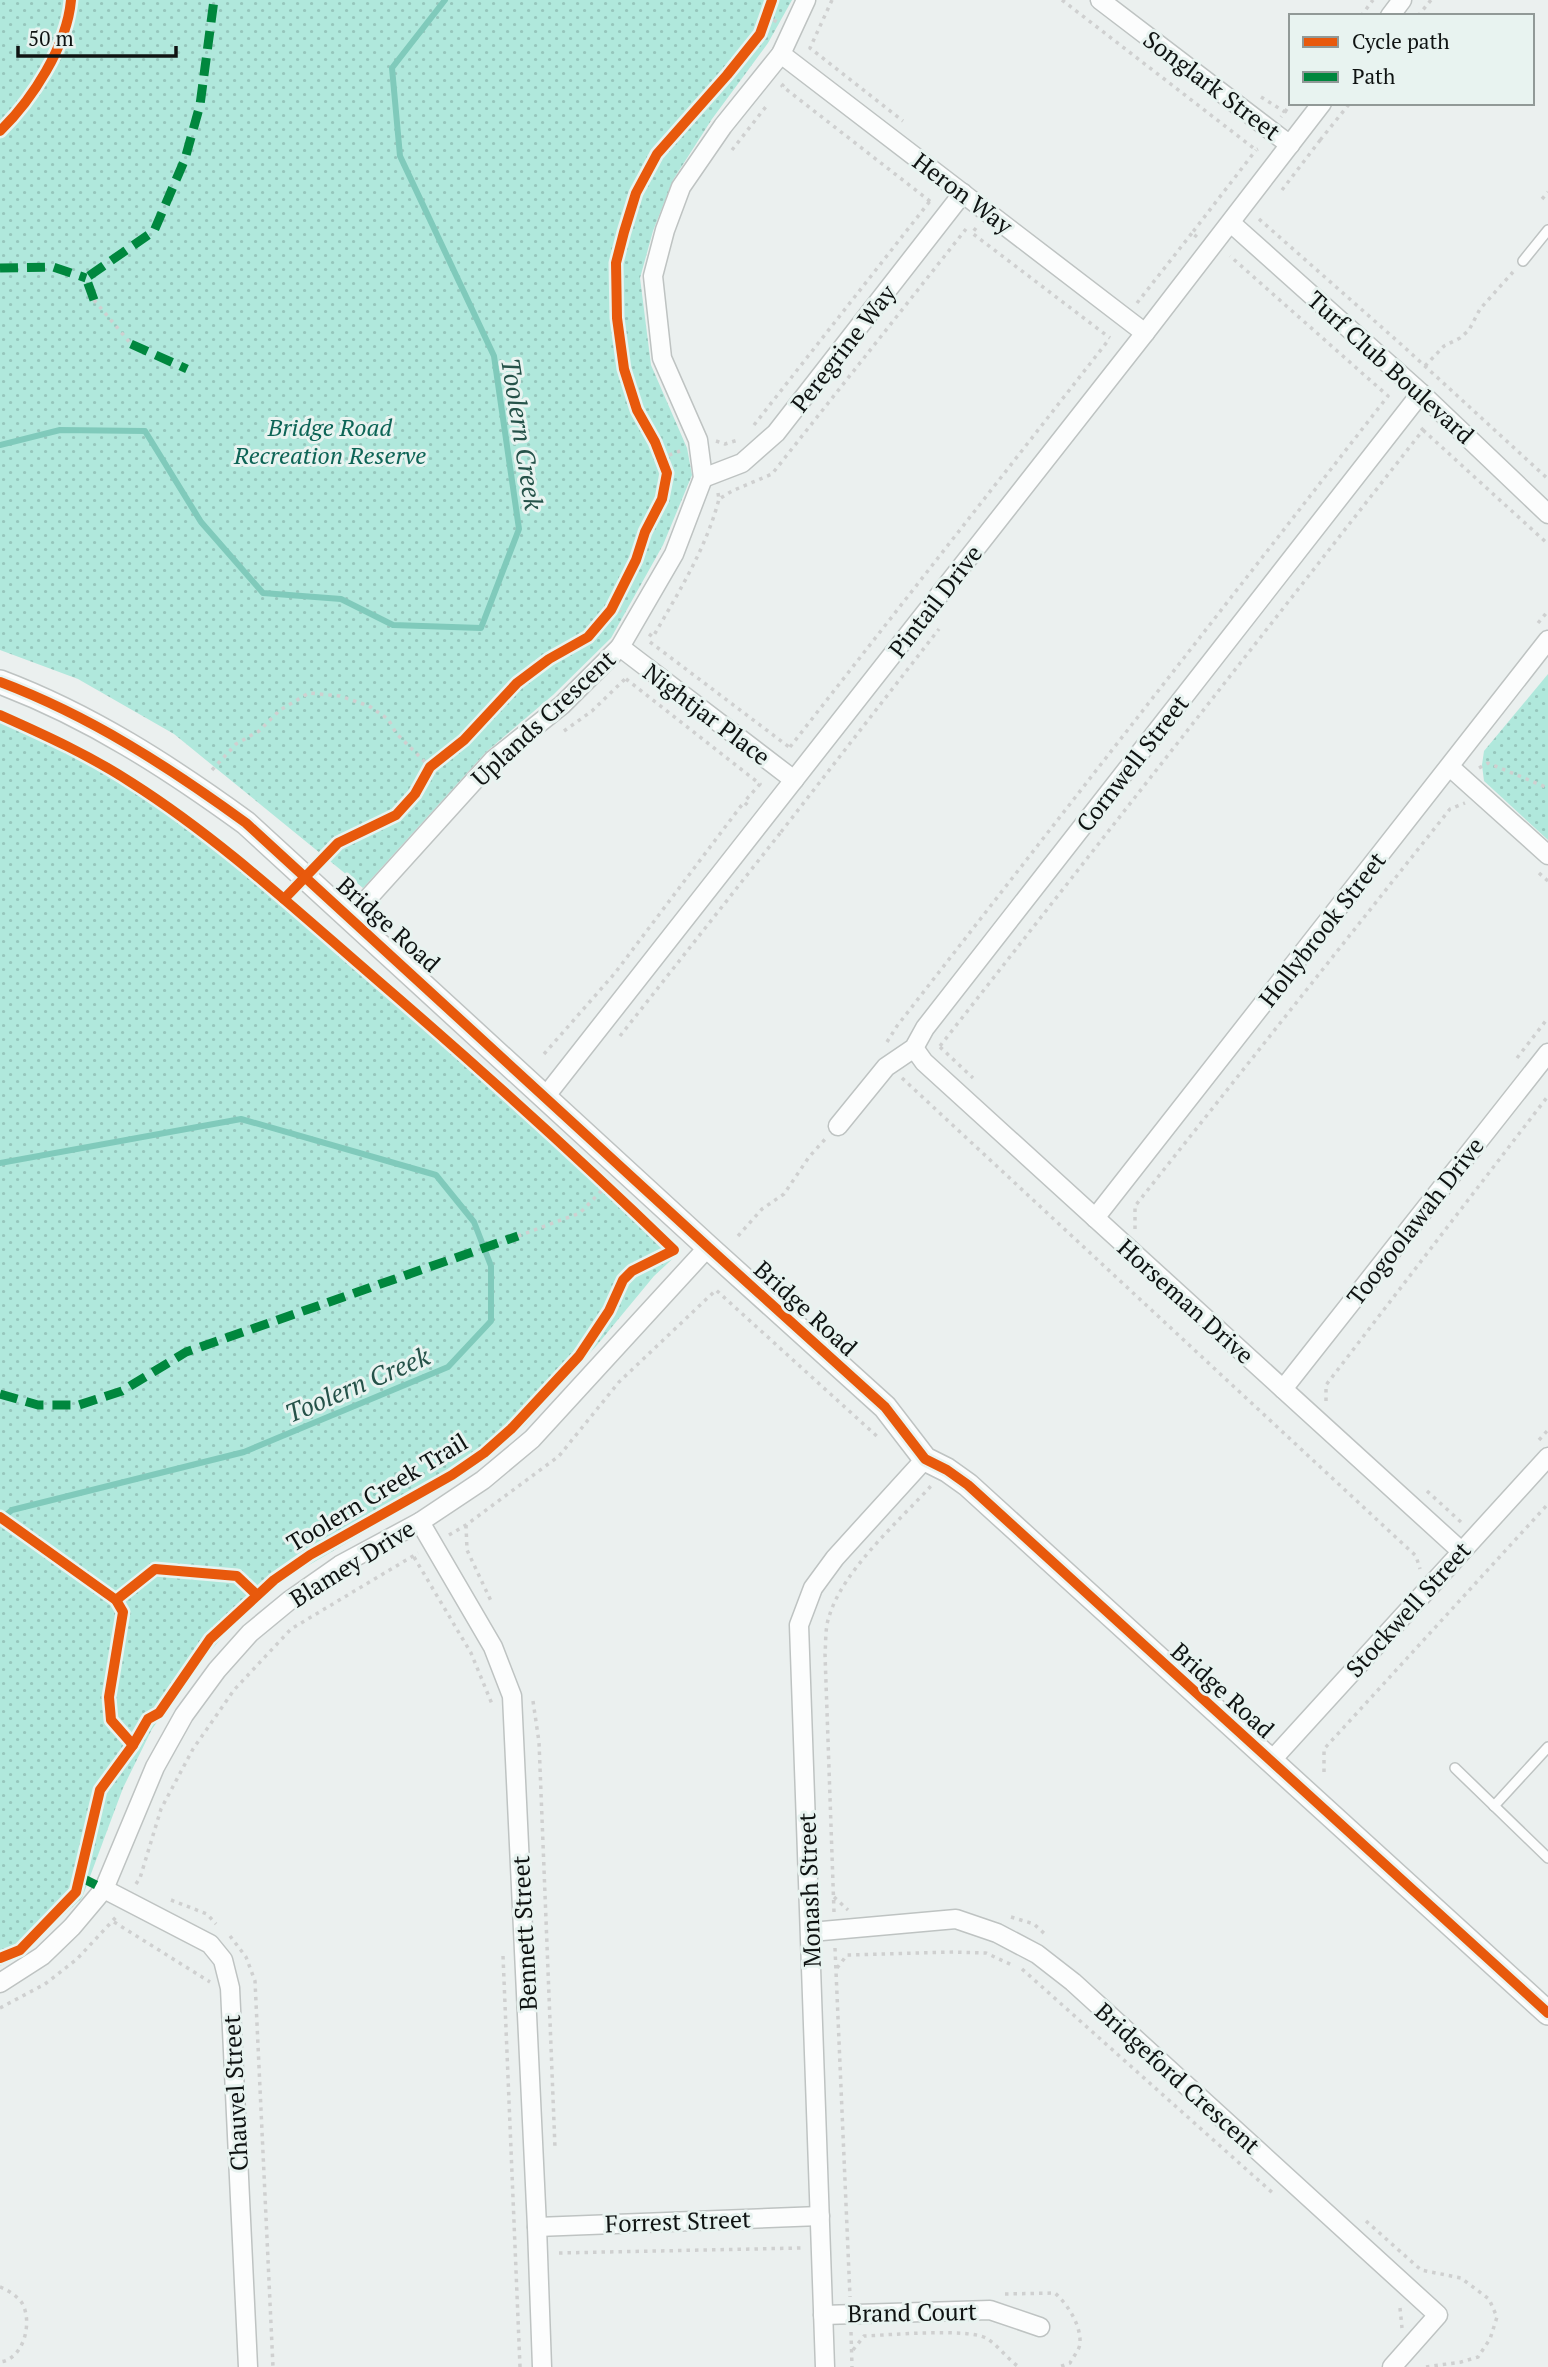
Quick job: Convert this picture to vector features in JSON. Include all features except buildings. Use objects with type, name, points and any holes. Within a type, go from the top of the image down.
[{"type":"street","name":"Uplands Crescent","points":[[351,917],[493,760],[562,705],[620,647],[674,554],[703,478],[699,445],[662,358],[653,276],[665,230],[681,187],[723,126],[781,54],[806,0]]},
{"type":"street","name":"Songlark Street","points":[[1100,0],[1290,145]]},
{"type":"street","name":"Heron Way","points":[[781,54],[1146,333]]},
{"type":"street","name":"Pintail Drive","points":[[545,1097],[1146,333],[1320,105]]},
{"type":"street","name":"Peregrine Way","points":[[703,478],[742,463],[776,433],[963,193]]},
{"type":"street","name":"Turf Club Boulevard","points":[[1231,223],[1421,393],[1548,514]]},
{"type":"street","name":"Cornwell Street","points":[[838,1126],[886,1068],[914,1048],[925,1028],[1421,393]]},
{"type":"street","name":"Hollybrook Street","points":[[1095,1218],[1548,640]]},
{"type":"street","name":"Nightjar Place","points":[[620,647],[794,780]]},
{"type":"street","name":"Bridge Road","points":[[0,682],[32,694],[121,739],[189,781],[246,823],[886,1407],[925,1459],[968,1485],[1270,1762],[1543,2005]]},
{"type":"street","points":[[1450,767],[1548,855]]},
{"type":"street","name":"Horseman Drive","points":[[914,1048],[924,1062],[1461,1551]]},
{"type":"street","name":"Toogoolawah Drive","points":[[1283,1389],[1548,1053]]},
{"type":"street","name":"Blamey Drive","points":[[0,1983],[42,1956],[72,1927],[104,1889],[155,1767],[184,1715],[217,1670],[250,1633],[290,1600],[340,1565],[420,1522],[483,1480],[532,1439],[708,1247]]},
{"type":"street","name":"Stockwell Street","points":[[1270,1762],[1548,1457]]},
{"type":"street","name":"Monash Street","points":[[825,2367],[799,1625],[813,1588],[835,1558],[925,1459]]},
{"type":"street","name":"Bennett Street","points":[[420,1522],[493,1647],[512,1696],[541,2367]]},
{"type":"street","name":"Chauvel Street","points":[[104,1889],[210,1944],[223,1960],[230,1989],[248,2367]]},
{"type":"street","name":"Bridgeford Crescent","points":[[811,1932],[956,1919],[997,1933],[1037,1954],[1073,1982],[1438,2315],[1392,2367]]},
{"type":"street","name":"Forrest Street","points":[[537,2227],[820,2216]]},
{"type":"street","name":"Brand Court","points":[[823,2315],[990,2311],[1040,2327]]},
{"type":"lane","points":[[1523,261],[1548,230]]},
{"type":"lane","points":[[1494,1806],[1548,1747]]},
{"type":"lane","points":[[1455,1768],[1548,1858]]},
{"type":"path","points":[[832,0],[810,48],[782,86],[972,233]]},
{"type":"path","points":[[1420,14],[1431,0]]},
{"type":"path","points":[[763,25],[769,8]]},
{"type":"path","points":[[810,48],[904,122]]},
{"type":"path","points":[[724,160],[774,97]]},
{"type":"path","points":[[1276,198],[1321,139]]},
{"type":"path","points":[[1542,199],[1548,192]]},
{"type":"path","points":[[747,432],[930,201]]},
{"type":"path","points":[[1230,256],[1388,396],[897,1026],[887,1043],[892,1063],[900,1077],[1416,1556],[1420,1569]]},
{"type":"path","points":[[1425,366],[1444,346],[1469,330],[1480,309],[1523,261]]},
{"type":"path","points":[[94,300],[131,344]]},
{"type":"path","points":[[790,747],[1107,342]]},
{"type":"path","points":[[1406,413],[1548,544]]},
{"type":"path","points":[[940,1046],[1423,430]]},
{"type":"path","points":[[661,458],[713,440],[725,444],[740,439]]},
{"type":"path","points":[[603,619],[619,595]]},
{"type":"path","points":[[555,737],[592,711],[626,679],[653,638]]},
{"type":"path","points":[[626,679],[760,783],[744,802]]},
{"type":"path","points":[[212,770],[236,744],[259,731],[280,710],[309,693],[340,696],[369,706],[388,719],[396,733],[431,768]]},
{"type":"path","points":[[1135,1230],[1135,1206],[1450,809],[1464,803],[1474,812]]},
{"type":"path","points":[[1539,872],[1548,881]]},
{"type":"path","points":[[1295,1373],[1326,1401],[1326,1385],[1548,1096]]},
{"type":"path","points":[[738,1236],[762,1209],[784,1194],[809,1157],[838,1126]]},
{"type":"path","points":[[597,1176],[617,1194]]},
{"type":"path","points":[[518,1236],[580,1213],[607,1185]]},
{"type":"path","points":[[0,2008],[45,1984],[77,1959],[114,1922],[140,1878],[161,1808],[194,1749],[234,1690],[291,1629],[466,1525],[559,1456],[619,1382],[716,1290],[881,1440]]},
{"type":"path","points":[[1423,1488],[1462,1523]]},
{"type":"path","points":[[1324,1772],[1324,1748],[1548,1504]]},
{"type":"path","points":[[413,1556],[471,1653],[493,1706]]},
{"type":"path","points":[[114,1922],[211,1983]]},
{"type":"path","points":[[836,1969],[847,1955],[954,1952],[986,1953],[1022,1969],[1278,2197]]},
{"type":"path","points":[[503,1953],[520,2367]]},
{"type":"path","points":[[559,2253],[803,2248]]},
{"type":"path","points":[[0,2287],[8,2290],[22,2304],[26,2321],[25,2339],[15,2354],[5,2362],[0,2362]]},
{"type":"path","points":[[1400,2307],[1402,2332]]},
{"type":"path","points":[[852,2352],[864,2336],[943,2333],[982,2336],[994,2343],[1006,2358],[1019,2367]]},
{"type":"green space","name":"Bridge Road Recreation Reserve","points":[[0,0],[792,0],[768,43],[712,119],[673,180],[653,231],[640,278],[651,365],[687,448],[692,475],[663,545],[611,638],[553,695],[486,752],[363,888],[174,734],[78,679],[0,650]]},
{"type":"green space","points":[[1548,674],[1548,840],[1484,781],[1482,765],[1484,751]]},
{"type":"green space","points":[[0,719],[88,757],[235,853],[642,1223],[680,1252],[654,1276],[526,1424],[491,1456],[273,1586],[235,1622],[196,1668],[152,1729],[123,1788],[82,1898],[20,1957],[0,1966]]},
{"type":"waterway","name":"Toolern Creek","points":[[0,445],[60,430],[145,431],[201,522],[263,593],[341,599],[393,625],[481,628],[519,529],[494,356],[400,156],[392,68],[445,0]]},
{"type":"waterway","name":"Toolern Creek","points":[[0,1163],[241,1119],[436,1175],[474,1222],[491,1266],[491,1321],[448,1367],[244,1452],[12,1510],[0,1520]]},
{"type":"marked path","points":[[94,300],[86,278],[154,231],[185,159],[200,105],[214,0]]},
{"type":"marked path","points":[[0,268],[53,267],[86,278]]},
{"type":"marked path","points":[[131,344],[187,369]]},
{"type":"marked path","points":[[0,1394],[38,1405],[79,1405],[122,1391],[186,1352],[518,1236]]},
{"type":"marked path","points":[[80,1877],[104,1889]]},
{"type":"cycle path","points":[[0,131],[24,104],[46,71],[63,36],[71,0]]},
{"type":"cycle path","points":[[284,899],[338,843],[396,815],[415,794],[430,767],[464,740],[517,683],[549,659],[588,637],[611,610],[662,499],[667,473],[655,442],[637,410],[624,369],[617,318],[616,263],[624,232],[636,193],[657,154],[760,34],[772,0]]},
{"type":"cycle path","points":[[0,682],[66,710],[128,744],[246,823],[885,1407],[925,1459],[968,1485],[1548,2013]]},
{"type":"cycle path","name":"Toolern Creek Trail","points":[[0,715],[68,746],[116,773],[165,805],[227,852],[489,1078],[674,1250],[632,1271],[623,1280],[609,1311],[579,1356],[511,1429],[484,1453],[452,1475],[310,1555],[274,1580],[210,1639],[159,1713],[148,1719],[133,1745],[100,1790],[76,1892],[20,1950],[0,1958]]},
{"type":"cycle path","points":[[0,1517],[116,1600],[123,1612],[109,1697],[111,1720],[133,1745]]},
{"type":"cycle path","points":[[116,1600],[155,1569],[237,1576],[257,1595]]}]
